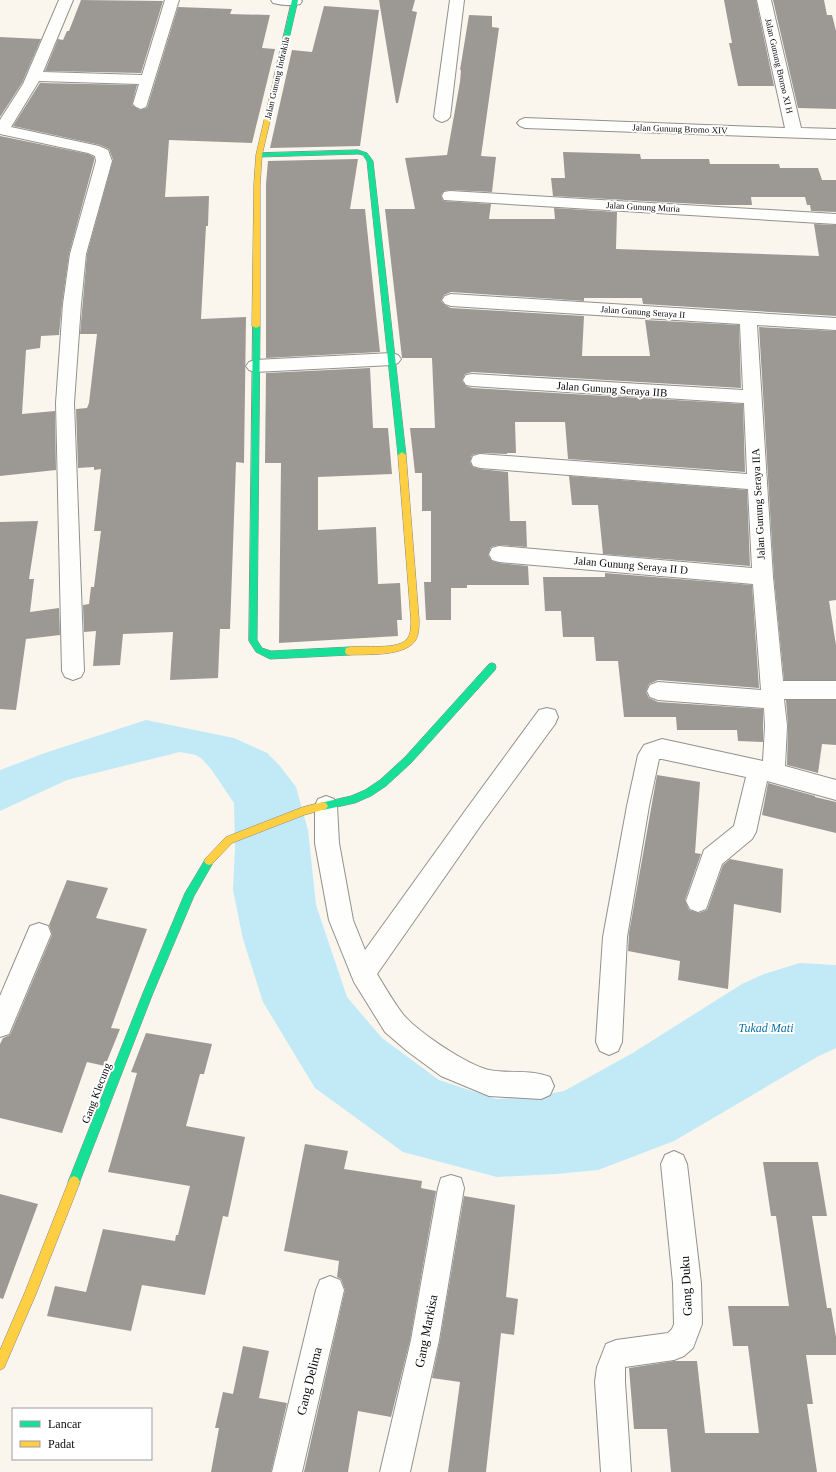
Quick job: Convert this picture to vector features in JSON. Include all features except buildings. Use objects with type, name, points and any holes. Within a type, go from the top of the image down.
[{"type":"street","points":[[66,0],[33,76],[22,97],[1,129],[93,149],[102,153],[104,161],[78,254],[72,304],[65,403],[73,671]]},
{"type":"street","points":[[141,104],[172,0]]},
{"type":"street","points":[[278,0],[295,0]]},
{"type":"street","name":"Jalan Gunung Indrakila","points":[[259,155],[358,152],[365,154],[370,161],[406,496],[415,635],[408,644],[397,648],[270,655],[262,653],[255,648],[253,641],[257,184],[259,155],[295,0]]},
{"type":"street","points":[[442,117],[457,0]]},
{"type":"street","name":"Jalan Gunung Bromo XI H","points":[[764,0],[794,132]]},
{"type":"street","points":[[33,76],[147,80]]},
{"type":"street","name":"Jalan Gunung Bromo XIV","points":[[525,124],[836,134]]},
{"type":"street","name":"Jalan Gunung Muria","points":[[450,196],[836,218]]},
{"type":"street","name":"Jalan Gunung Seraya II","points":[[451,300],[836,324]]},
{"type":"street","name":"Jalan Gunung Seraya IIA","points":[[698,901],[712,858],[744,832],[767,771],[776,726],[756,482],[748,319]]},
{"type":"street","points":[[255,366],[392,359]]},
{"type":"street","name":"Jalan Gunung Seraya IIB","points":[[472,380],[752,398]]},
{"type":"street","points":[[480,461],[756,482]]},
{"type":"street","name":"Jalan Gunung Seraya II D","points":[[499,554],[763,577]]},
{"type":"street","points":[[492,667],[408,760],[383,783],[368,793],[352,800],[314,809],[327,843],[341,920],[363,974],[394,1024],[450,1067],[489,1082],[541,1086]]},
{"type":"street","points":[[658,691],[773,695],[836,690]]},
{"type":"street","points":[[363,974],[473,818],[547,717]]},
{"type":"street","points":[[609,1042],[615,937],[638,806],[649,755],[652,752],[662,749],[767,771],[836,790]]},
{"type":"street","name":"Gang Klecung","points":[[0,1364],[30,1294],[139,1015],[190,893],[211,858],[229,840],[314,809]]},
{"type":"street","points":[[0,1025],[39,934]]},
{"type":"street","name":"Gang Duku","points":[[616,1472],[610,1382],[611,1367],[616,1354],[674,1346],[683,1338],[688,1324],[687,1283],[674,1164]]},
{"type":"street","name":"Gang Markisa","points":[[395,1472],[425,1340],[450,1188]]},
{"type":"street","name":"Gang Delima","points":[[287,1472],[330,1290]]},
{"type":"water","name":"Tukad Mati","points":[[146,720],[234,738],[267,753],[280,766],[296,787],[308,830],[316,905],[347,997],[382,1038],[439,1080],[496,1099],[531,1097],[564,1091],[631,1054],[742,984],[764,974],[800,963],[836,965],[836,1048],[817,1057],[674,1141],[598,1170],[497,1177],[403,1152],[315,1088],[263,1002],[243,939],[233,890],[235,847],[234,803],[211,769],[202,759],[196,755],[180,752],[67,780],[0,811],[0,770],[45,753]]},
{"type":"traffic: fast","points":[[277,78],[295,0]]},
{"type":"traffic: fast","points":[[259,155],[358,152],[365,154],[370,161],[402,455]]},
{"type":"traffic: fast","points":[[256,326],[253,641],[259,650],[270,655],[349,651]]},
{"type":"traffic: fast","points":[[323,806],[352,800],[368,793],[383,783],[408,760],[492,667]]},
{"type":"traffic: fast","points":[[74,1182],[148,993],[190,893],[209,861]]},
{"type":"traffic: slow","points":[[256,326],[257,184],[259,155],[277,78]]},
{"type":"traffic: slow","points":[[349,651],[383,650],[401,647],[408,643],[414,634],[415,620],[402,455]]},
{"type":"traffic: slow","points":[[209,861],[229,840],[303,811],[323,806]]},
{"type":"traffic: slow","points":[[0,1364],[30,1294],[74,1182]]}]
